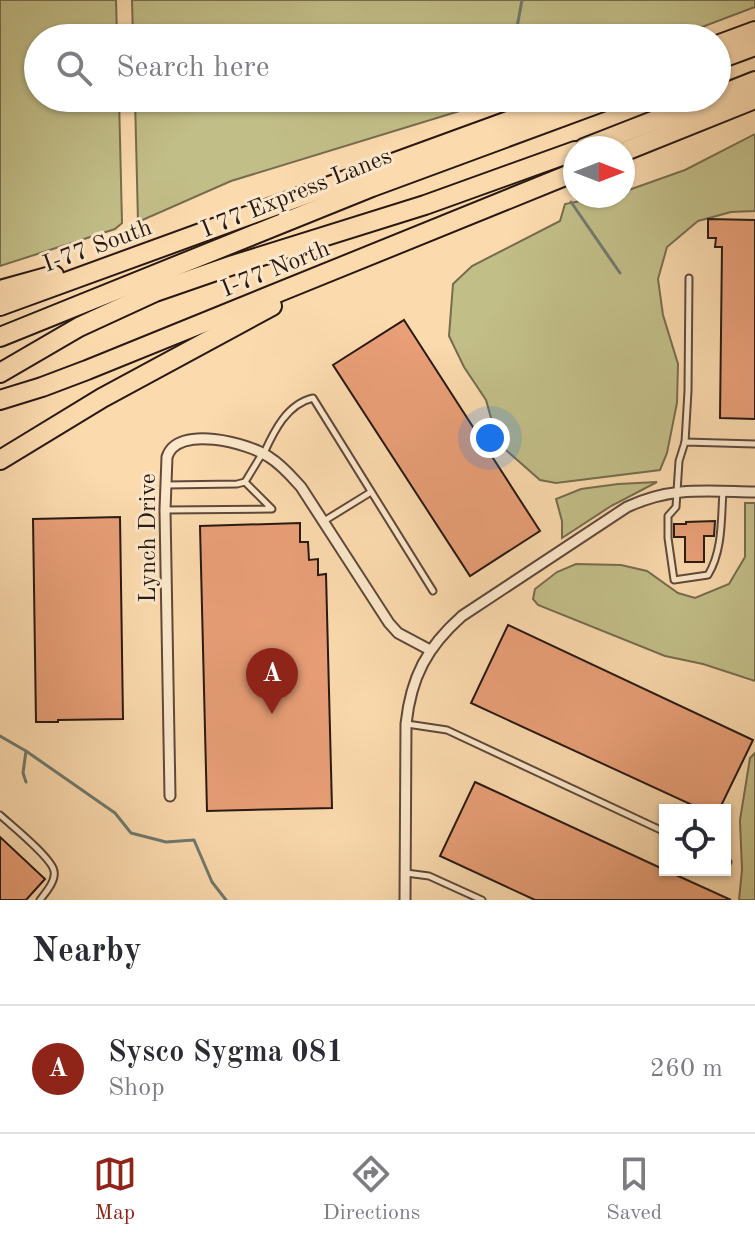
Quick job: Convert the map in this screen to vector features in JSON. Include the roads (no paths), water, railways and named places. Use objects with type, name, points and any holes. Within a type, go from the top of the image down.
[{"type":"highway","points":[[731,40],[755,31]]},
{"type":"highway","points":[[731,55],[755,46]]},
{"type":"highway","points":[[731,91],[755,81]]},
{"type":"highway","points":[[731,109],[755,99]]},
{"type":"highway","name":"I-77 South","points":[[0,306],[533,112]]},
{"type":"highway","name":"I 77 Express Lanes","points":[[0,337],[385,182],[575,112]]},
{"type":"highway","points":[[615,136],[676,112]]},
{"type":"highway","points":[[635,147],[723,112]]},
{"type":"highway","name":"I 77 Express Lanes","points":[[0,373],[79,327],[166,288],[425,205],[563,155]]},
{"type":"highway","name":"I-77 North","points":[[0,400],[76,375],[563,177]]},
{"type":"highway","points":[[0,290],[203,232]]},
{"type":"highway","points":[[0,460],[102,398],[352,262]]},
{"type":"street","name":"Lynch Drive","points":[[170,796],[165,510],[167,457],[173,447],[190,440],[227,441],[251,447],[284,468],[301,487],[389,623],[398,633],[430,650]]},
{"type":"street","points":[[405,900],[406,724],[412,689],[422,663],[447,629],[615,515],[643,500],[676,491],[755,492]]},
{"type":"lane","points":[[689,278],[685,442],[679,461],[676,507],[668,516],[674,580],[708,575],[712,569],[717,559],[723,491]]},
{"type":"lane","points":[[166,485],[245,482],[288,413],[313,398],[433,591]]},
{"type":"lane","points":[[685,442],[755,444]]},
{"type":"lane","points":[[165,510],[272,509],[245,482]]},
{"type":"lane","points":[[323,521],[371,492]]},
{"type":"lane","points":[[406,724],[447,730],[659,829]]},
{"type":"lane","points":[[0,815],[54,868],[53,881],[40,900]]},
{"type":"lane","points":[[405,873],[429,876],[482,900]]},
{"type":"waterway","points":[[518,24],[522,0]]},
{"type":"waterway","points":[[575,208],[620,273]]},
{"type":"waterway","points":[[0,736],[115,813],[131,833],[166,842],[194,840],[212,882],[226,900]]},
{"type":"waterway","points":[[26,751],[23,773],[26,782]]},
{"type":"place","name":"Sysco Sygma 081","points":[[272,714]]}]
